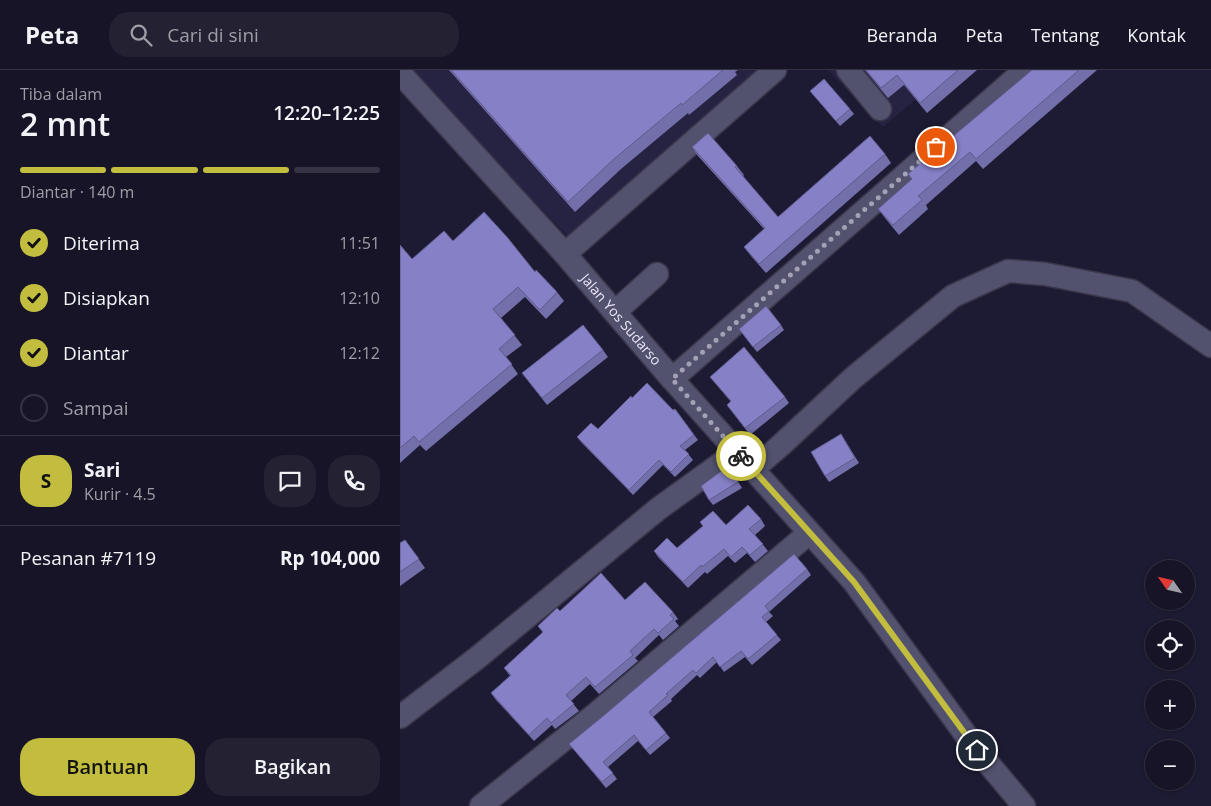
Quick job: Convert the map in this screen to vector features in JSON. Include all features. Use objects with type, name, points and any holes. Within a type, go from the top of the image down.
[{"type":"street","points":[[565,254],[775,70]]},
{"type":"street","points":[[848,70],[880,109]]},
{"type":"street","points":[[672,379],[1025,70]]},
{"type":"street","name":"Jalan Yos Sudarso","points":[[400,74],[565,254],[672,379],[854,582],[977,750],[1024,806]]},
{"type":"street","points":[[753,469],[853,378],[954,296],[1008,272],[1045,274],[1132,291],[1211,346]]},
{"type":"street","points":[[615,312],[657,274]]},
{"type":"street","points":[[400,717],[477,658],[658,509],[737,452]]},
{"type":"street","points":[[481,806],[597,713],[809,533]]},
{"type":"shaded area","points":[[407,70],[776,70],[570,238],[434,102]]},
{"type":"shaded area","points":[[828,70],[950,70],[883,127]]},
{"type":"building","points":[[451,70],[723,70],[614,159],[568,202]]},
{"type":"building","points":[[866,70],[958,70],[920,103],[897,75],[881,88]]},
{"type":"building","points":[[1032,70],[1079,70],[976,159],[970,152],[918,196],[922,200],[893,225],[878,209],[912,179],[908,174]]},
{"type":"building","points":[[824,79],[850,109],[836,121],[810,91]]},
{"type":"building","points":[[708,133],[778,217],[870,136],[885,154],[759,264],[744,247],[765,228],[692,147]]},
{"type":"building","points":[[484,212],[535,272],[536,270],[557,292],[540,310],[518,287],[493,309],[515,335],[499,349],[512,364],[419,442],[414,436],[400,448],[400,245],[412,259],[444,231],[453,241]]},
{"type":"building","points":[[766,306],[781,325],[753,347],[739,329]]},
{"type":"building","points":[[583,325],[603,350],[542,398],[522,373]]},
{"type":"building","points":[[744,347],[785,397],[745,428],[727,405],[731,401],[710,377]]},
{"type":"building","points":[[647,383],[673,410],[675,409],[694,435],[680,446],[689,454],[671,472],[659,460],[629,490],[577,437],[591,423],[598,429]]},
{"type":"building","points":[[841,434],[855,458],[825,476],[811,452]]},
{"type":"building","points":[[728,466],[738,482],[709,500],[701,486]]},
{"type":"building","points":[[748,505],[761,519],[749,529],[763,544],[750,555],[742,547],[731,557],[724,549],[702,567],[701,565],[683,582],[654,551],[667,538],[677,548],[703,526],[700,522],[713,511],[726,525]]},
{"type":"building","points":[[405,540],[419,559],[400,572],[400,543]]},
{"type":"building","points":[[794,554],[807,569],[765,606],[769,611],[762,617],[777,635],[748,659],[741,651],[720,667],[713,657],[696,673],[693,670],[649,712],[666,733],[646,750],[634,735],[603,762],[613,773],[602,782],[569,744]]},
{"type":"building","points":[[601,573],[625,600],[645,582],[673,612],[670,615],[674,619],[658,633],[654,629],[630,651],[633,655],[595,687],[586,677],[566,695],[574,704],[551,723],[547,718],[529,735],[491,693],[511,675],[504,668],[543,632],[538,626],[557,608],[560,611]]},
{"type":"way so far","points":[[741,456],[672,379],[936,147]]},
{"type":"route","points":[[741,456],[854,582],[977,750]]}]
